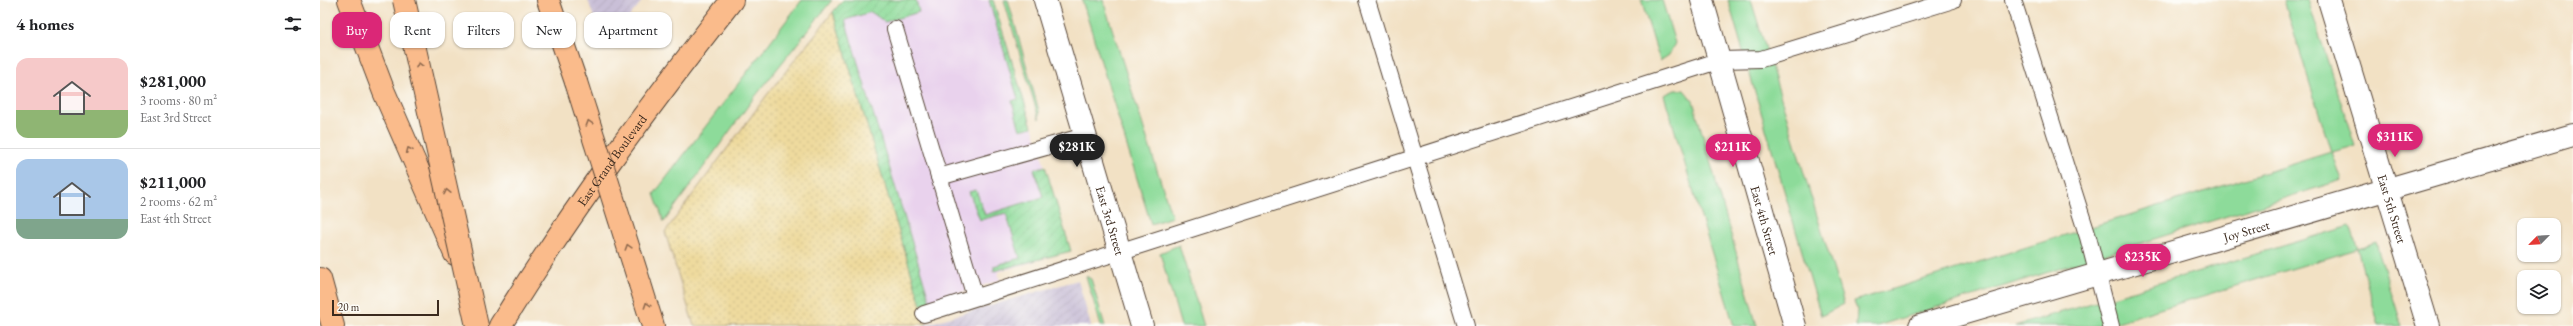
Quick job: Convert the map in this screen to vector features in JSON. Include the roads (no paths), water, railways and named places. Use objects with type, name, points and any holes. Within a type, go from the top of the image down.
[{"type":"main road","points":[[349,0],[384,92],[488,326]]},
{"type":"main road","points":[[404,0],[476,326]]},
{"type":"main road","points":[[548,0],[576,82],[653,326]]},
{"type":"main road","name":"East Grand Boulevard","points":[[500,326],[538,264],[649,107],[732,0]]},
{"type":"main road","points":[[320,279],[333,326]]},
{"type":"street","name":"East 3rd Street","points":[[1045,0],[1084,136],[1142,326]]},
{"type":"street","name":"East 4th Street","points":[[1702,0],[1721,60],[1795,326]]},
{"type":"street","name":"East 5th Street","points":[[2329,0],[2428,326]]},
{"type":"street","name":"Joy Street","points":[[1920,326],[2387,191],[2573,135]]},
{"type":"lane","points":[[1367,0],[1466,326]]},
{"type":"lane","points":[[924,314],[1721,60],[1761,59],[1954,0]]},
{"type":"lane","points":[[2013,0],[2088,238],[2096,274],[2111,326]]},
{"type":"lane","points":[[895,29],[975,297]]},
{"type":"lane","points":[[939,177],[1084,136]]}]
